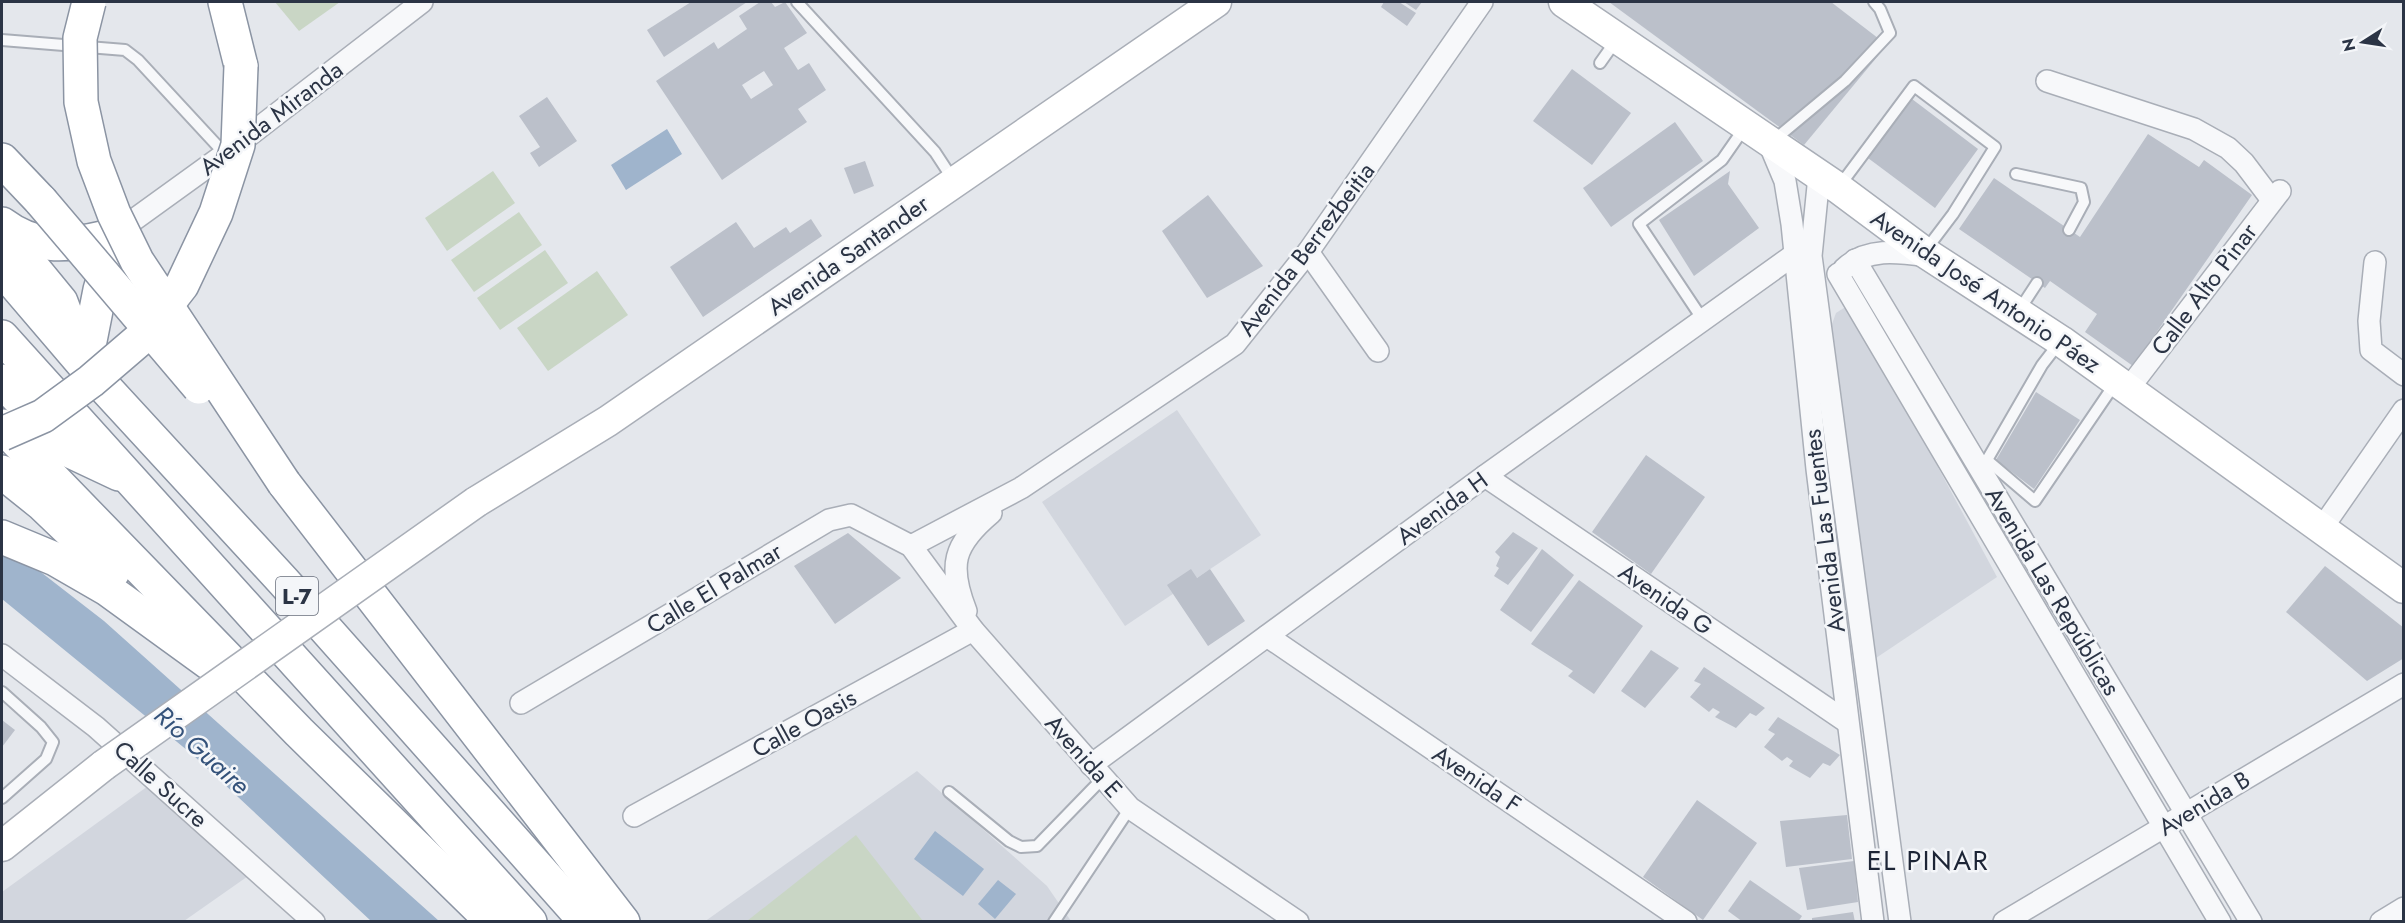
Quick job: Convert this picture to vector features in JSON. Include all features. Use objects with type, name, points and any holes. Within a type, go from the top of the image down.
[{"type":"highway","points":[[89,2],[80,38],[81,102],[94,161],[114,214],[137,261],[284,483]]},
{"type":"highway","points":[[2,434],[43,416],[91,381],[140,339],[182,285],[216,213],[238,145],[241,66],[225,2]]},
{"type":"highway","points":[[2,160],[41,201],[284,483],[623,921]]},
{"type":"highway","points":[[2,224],[34,240],[59,246],[117,232]]},
{"type":"highway","points":[[2,230],[61,302],[85,366]]},
{"type":"highway","points":[[85,366],[100,290],[117,232]]},
{"type":"highway","name":"L-7","points":[[2,269],[85,366],[284,582],[586,921]]},
{"type":"highway","name":"L-7","points":[[2,337],[531,921]]},
{"type":"highway","points":[[2,381],[68,450],[132,479]]},
{"type":"highway","points":[[2,426],[299,732],[493,921]]},
{"type":"highway","points":[[2,472],[42,504],[199,655]]},
{"type":"highway","points":[[2,537],[55,559],[107,589],[199,655],[299,732]]},
{"type":"street","name":"Avenida Miranda","points":[[117,232],[225,154],[422,2]]},
{"type":"street","name":"Avenida Santander","points":[[2,846],[104,765],[476,502],[608,421],[1216,2]]},
{"type":"street","name":"Avenida Berrezbeitia","points":[[911,546],[1021,488],[1235,344],[1308,252],[1482,2]]},
{"type":"street","name":"Avenida José Antonio Páez","points":[[1580,10],[1617,39],[2124,384],[2403,588]]},
{"type":"street","name":"Calle Alto Pinar","points":[[2047,81],[2194,129],[2228,148],[2276,196],[2124,384]]},
{"type":"street","name":"Avenida Las Fuentes","points":[[1762,137],[1785,181],[1795,255],[1816,469],[1873,921]]},
{"type":"street","name":"Avenida Las Fuentes","points":[[1829,182],[1811,256],[1899,921]]},
{"type":"street","points":[[1308,252],[1378,351]]},
{"type":"street","points":[[1818,319],[1824,299],[1838,274],[1854,260],[1887,252],[1930,254]]},
{"type":"street","name":"Avenida H","points":[[1097,772],[1267,636],[1485,476],[1795,255]]},
{"type":"street","name":"Avenida Las Repúblicas","points":[[1854,260],[2251,921]]},
{"type":"street","points":[[2375,262],[2369,321],[2371,350],[2403,375]]},
{"type":"street","name":"Avenida Las Repúblicas","points":[[1838,274],[2163,828],[2220,921]]},
{"type":"street","points":[[2322,528],[2403,410]]},
{"type":"street","name":"Avenida G","points":[[1485,476],[1847,722]]},
{"type":"street","name":"Avenida Berrezbeitia","points":[[973,630],[958,591],[956,573],[962,541],[1021,488]]},
{"type":"street","name":"Calle El Palmar","points":[[521,703],[829,520],[851,515],[911,546]]},
{"type":"street","name":"Avenida E","points":[[911,546],[973,630],[1130,808],[1298,921]]},
{"type":"street","name":"Calle Oasis","points":[[634,816],[973,630]]},
{"type":"street","name":"Avenida F","points":[[1267,636],[1686,921]]},
{"type":"street","name":"Calle Sucre","points":[[2,655],[112,740],[314,921]]},
{"type":"street","name":"Avenida B","points":[[2004,921],[2403,684]]},
{"type":"street","points":[[1847,722],[1873,720]]},
{"type":"street","points":[[2381,921],[2403,908]]},
{"type":"lane","points":[[797,2],[935,152],[954,181]]},
{"type":"lane","points":[[1703,320],[1639,224],[1722,160],[1762,137],[1845,81],[1890,33],[1880,9],[1874,2]]},
{"type":"lane","points":[[1600,63],[1617,39]]},
{"type":"lane","points":[[2,40],[124,50],[138,60],[225,154]]},
{"type":"lane","points":[[1829,182],[1914,86],[1995,147],[1930,254]]},
{"type":"lane","points":[[2016,174],[2081,188],[2084,202],[2068,230]]},
{"type":"lane","points":[[2018,312],[2037,283]]},
{"type":"lane","points":[[2061,341],[2042,365],[1987,460],[2035,501],[2124,384]]},
{"type":"lane","points":[[2,692],[41,727],[52,742],[46,759],[2,798]]},
{"type":"lane","points":[[949,792],[1009,842],[1021,848],[1037,846],[1097,772]]},
{"type":"lane","points":[[1054,921],[1130,808]]},
{"type":"shaded area","points":[[1847,306],[1904,404],[1997,577],[1870,662],[1829,332],[1836,313]]},
{"type":"shaded area","points":[[1177,410],[1261,535],[1125,626],[1042,502]]},
{"type":"shaded area","points":[[917,771],[1047,886],[1071,921],[704,922]]},
{"type":"shaded area","points":[[159,778],[258,869],[184,921],[2,921],[2,892]]},
{"type":"green space","points":[[275,2],[340,2],[299,31]]},
{"type":"green space","points":[[493,171],[515,203],[447,251],[425,218]]},
{"type":"green space","points":[[519,212],[542,245],[474,292],[451,260]]},
{"type":"green space","points":[[545,250],[568,283],[500,330],[477,298]]},
{"type":"green space","points":[[597,271],[628,315],[548,371],[517,328]]},
{"type":"green space","points":[[856,835],[923,921],[747,921]]},
{"type":"water","points":[[667,129],[682,154],[626,190],[611,165]]},
{"type":"water","name":"Río Guaire","points":[[2,542],[104,621],[439,921],[371,921],[193,755],[2,599]]},
{"type":"water","points":[[935,831],[984,869],[963,896],[914,859]]},
{"type":"water","points":[[998,880],[1016,894],[995,919],[978,904]]},
{"type":"building","points":[[691,2],[747,2],[664,57],[647,30]]},
{"type":"building","points":[[760,2],[771,2],[775,7],[785,2],[807,33],[784,48],[798,70],[809,63],[826,90],[798,109],[807,122],[722,180],[656,81],[714,42],[718,49],[747,29],[739,16]],"holes":[[[764,71],[773,85],[751,99],[742,85]]]},
{"type":"building","points":[[1384,2],[1399,2],[1416,13],[1407,26],[1381,7]]},
{"type":"building","points":[[1404,2],[1422,2],[1416,10]]},
{"type":"building","points":[[1609,2],[1831,2],[1887,45],[1804,145]]},
{"type":"building","points":[[1572,69],[1631,113],[1592,165],[1533,121]]},
{"type":"building","points":[[547,97],[577,141],[539,167],[530,153],[540,147],[519,116]]},
{"type":"building","points":[[1912,99],[1978,149],[1935,208],[1868,158]]},
{"type":"building","points":[[1675,122],[1703,161],[1611,227],[1583,188]]},
{"type":"building","points":[[2148,134],[2199,167],[2204,160],[2252,195],[2133,366],[2085,332],[2097,314],[2050,281],[2045,288],[1959,229],[1994,178],[2080,237]]},
{"type":"building","points":[[865,161],[874,186],[854,194],[844,168]]},
{"type":"building","points":[[1730,171],[1728,184],[1759,228],[1694,276],[1659,220]]},
{"type":"building","points":[[1208,195],[1263,266],[1207,298],[1162,231]]},
{"type":"building","points":[[811,219],[822,236],[703,317],[670,267],[736,222],[754,248],[786,227],[790,233]]},
{"type":"building","points":[[2036,392],[2080,420],[2034,489],[1996,460]]},
{"type":"building","points":[[1646,455],[1705,497],[1651,574],[1592,532]]},
{"type":"building","points":[[1513,532],[1538,548],[1508,585],[1494,576],[1499,568],[1496,566],[1500,557],[1495,552]]},
{"type":"building","points":[[848,533],[901,578],[835,624],[794,566]]},
{"type":"building","points":[[1542,549],[1574,575],[1531,632],[1500,610]]},
{"type":"building","points":[[2325,566],[2404,628],[2404,658],[2367,681],[2286,612]]},
{"type":"building","points":[[1191,569],[1197,578],[1210,569],[1245,621],[1208,646],[1167,585]]},
{"type":"building","points":[[1579,580],[1643,626],[1594,694],[1568,676],[1573,671],[1531,644]]},
{"type":"building","points":[[1651,650],[1679,668],[1645,708],[1621,691]]},
{"type":"building","points":[[1704,667],[1765,708],[1756,716],[1750,713],[1736,728],[1715,717],[1720,712],[1713,708],[1709,712],[1690,697],[1701,684],[1694,681]]},
{"type":"building","points":[[1778,717],[1840,755],[1830,766],[1823,763],[1810,778],[1789,766],[1793,761],[1787,757],[1782,761],[1764,747],[1775,734],[1768,730]]},
{"type":"building","points":[[2,720],[15,730],[2,747]]},
{"type":"building","points":[[1697,800],[1757,843],[1703,920],[1643,877]]},
{"type":"building","points":[[1847,815],[1852,859],[1786,867],[1780,821]]},
{"type":"building","points":[[1854,861],[1858,902],[1807,910],[1799,868]]},
{"type":"building","points":[[1750,880],[1802,916],[1798,922],[1743,922],[1728,911]]},
{"type":"building","points":[[1853,912],[1855,922],[1812,922],[1812,918]]},
{"type":"district","name":"EL PINAR","points":[[1928,860]]}]
